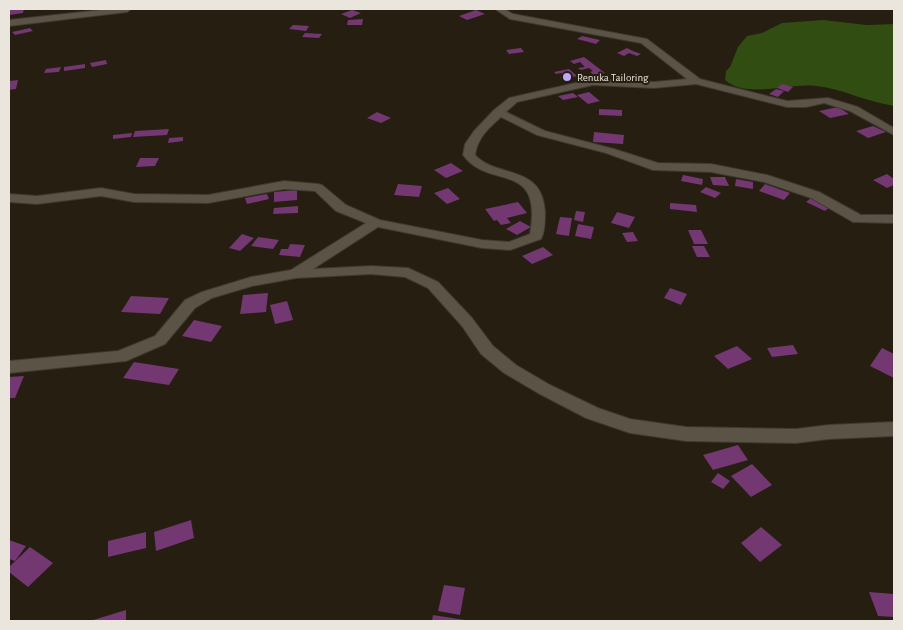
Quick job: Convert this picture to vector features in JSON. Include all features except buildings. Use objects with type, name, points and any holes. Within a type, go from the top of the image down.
[{"type":"street","points":[[9,23],[127,9]]},
{"type":"street","points":[[499,9],[510,16],[644,41],[696,81]]},
{"type":"street","points":[[9,198],[37,200],[101,192],[134,198],[208,199],[284,185],[318,188],[341,208],[376,223],[492,245],[510,246],[536,236],[539,209],[533,190],[518,178],[484,168],[475,163],[469,155],[471,144],[478,133],[498,112],[513,100],[593,82],[654,85],[696,81],[786,104],[806,104],[824,100],[854,109],[894,132]]},
{"type":"street","points":[[498,112],[542,133],[610,151],[657,167],[711,168],[767,178],[815,196],[858,219],[894,219]]},
{"type":"street","points":[[295,274],[376,223]]},
{"type":"street","points":[[9,367],[120,357],[160,340],[190,304],[207,295],[251,282],[295,274],[371,270],[408,273],[433,285],[466,322],[487,350],[510,369],[544,389],[592,413],[630,426],[686,434],[796,436],[829,432],[894,429]]},
{"type":"green space","points":[[823,20],[867,25],[894,24],[894,106],[816,86],[744,89],[734,86],[725,80],[726,71],[730,67],[738,47],[747,36],[762,33],[782,23]]},
{"type":"place","name":"Renuka Tailoring","points":[[567,77]]}]
